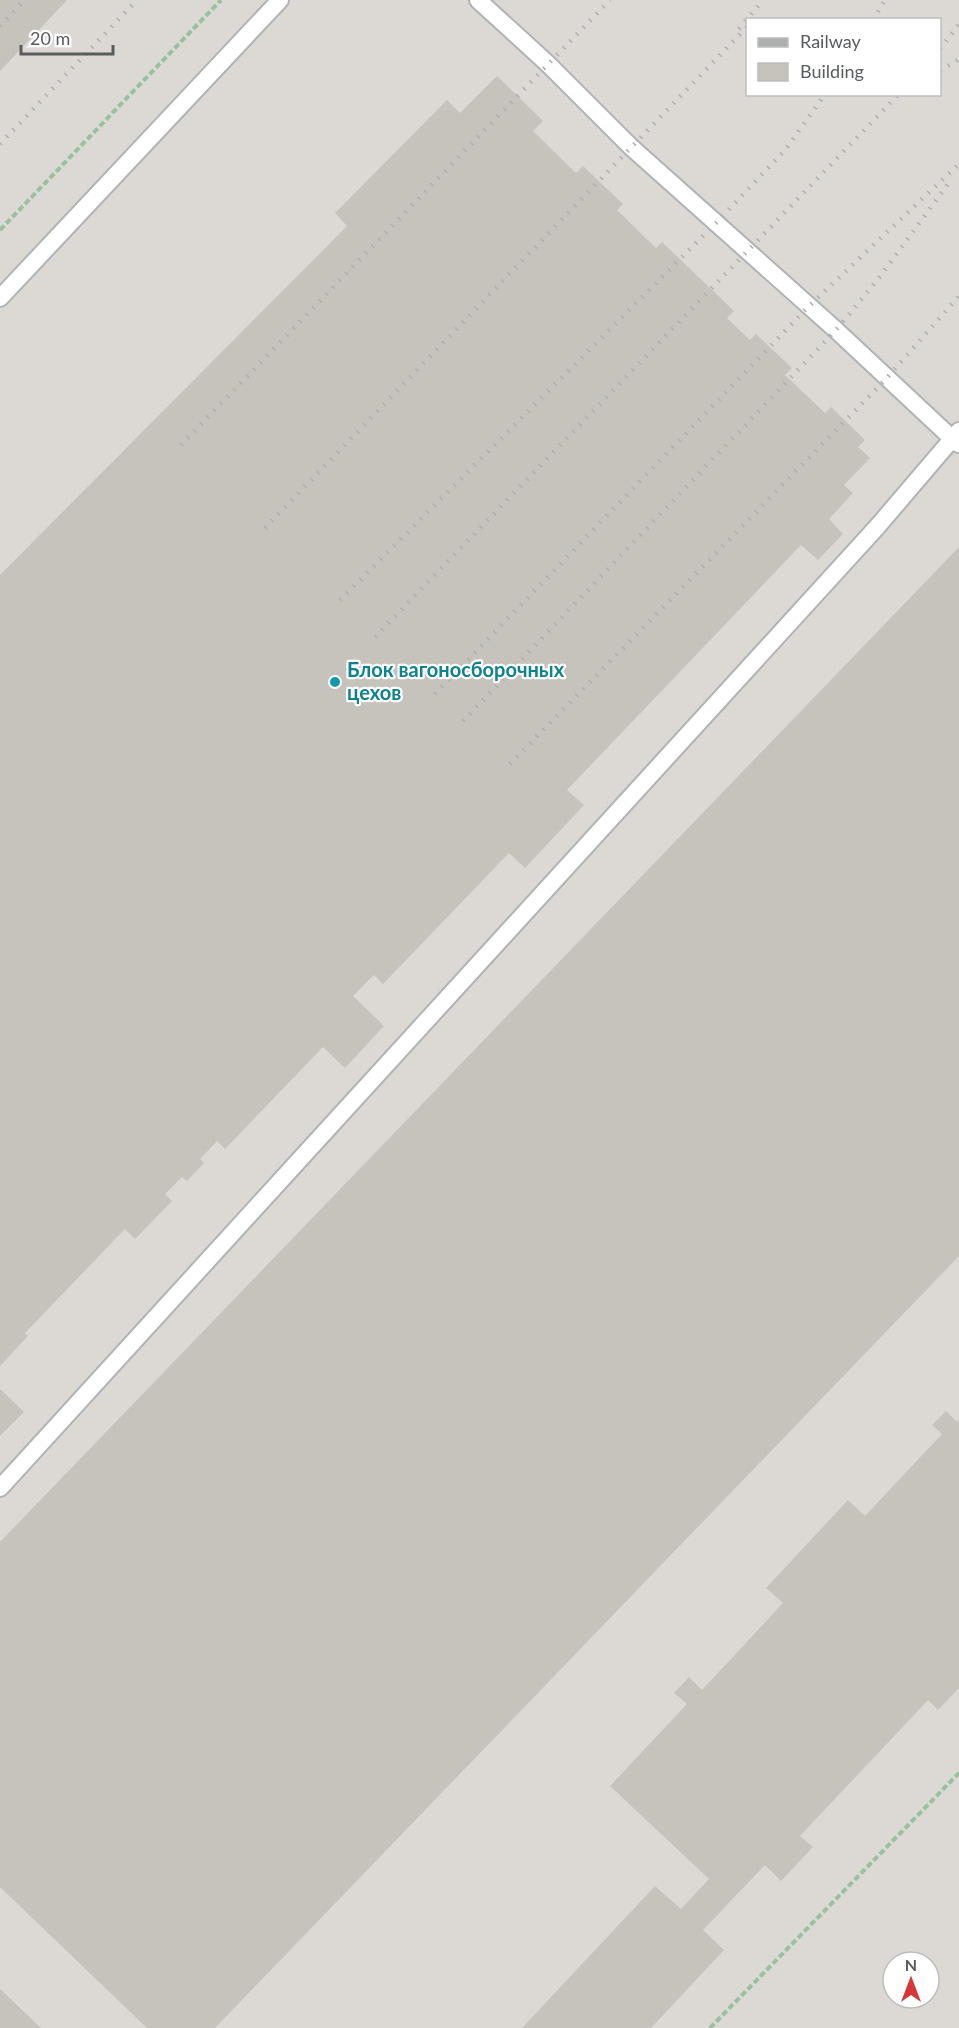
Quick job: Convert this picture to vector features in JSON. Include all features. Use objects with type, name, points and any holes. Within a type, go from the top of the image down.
[{"type":"lane","points":[[0,298],[280,0]]},
{"type":"lane","points":[[0,1488],[956,438],[631,147],[548,64],[478,0]]},
{"type":"path","points":[[0,230],[221,0]]},
{"type":"path","points":[[710,2028],[959,1773]]},
{"type":"shaded area","points":[[0,0],[959,0],[959,2028],[0,2028]]},
{"type":"building","points":[[0,0],[67,0],[0,71]]},
{"type":"building","name":"Блок вагоносборочных цехов","points":[[497,76],[543,121],[533,131],[576,173],[583,166],[623,204],[617,210],[656,248],[662,242],[734,311],[727,318],[750,340],[756,334],[792,368],[785,375],[825,413],[831,407],[865,440],[858,447],[870,458],[844,485],[853,493],[829,519],[843,534],[818,560],[801,545],[567,790],[584,805],[525,868],[509,853],[383,984],[374,975],[353,996],[384,1026],[345,1068],[323,1047],[225,1149],[217,1141],[200,1159],[204,1163],[187,1181],[182,1177],[165,1194],[172,1201],[135,1239],[125,1229],[25,1333],[28,1336],[0,1366],[0,575],[347,226],[335,213],[447,100],[460,113]]},
{"type":"building","points":[[959,547],[959,1256],[215,2028],[147,2028],[0,1887],[0,1542]]},
{"type":"building","points":[[0,1389],[24,1412],[0,1436]]},
{"type":"building","points":[[946,1411],[957,1422],[959,1419],[959,1688],[938,1710],[928,1700],[800,1836],[813,1847],[781,1881],[765,1865],[703,1930],[724,1950],[651,2028],[522,2028],[655,1886],[681,1909],[709,1879],[610,1786],[687,1704],[674,1693],[689,1677],[702,1690],[783,1603],[766,1588],[848,1500],[865,1516],[942,1434],[932,1425]]},
{"type":"building","points":[[0,1989],[41,2028],[0,2028]]},
{"type":"railway","points":[[0,26],[25,0]]},
{"type":"railway","points":[[0,144],[137,0]]},
{"type":"railway","points":[[181,445],[610,0]]},
{"type":"railway","points":[[748,18],[763,0]]},
{"type":"railway","points":[[874,18],[885,0]]},
{"type":"railway","points":[[739,29],[746,21]]},
{"type":"railway","points":[[941,48],[959,24]]},
{"type":"railway","points":[[265,528],[746,28]]},
{"type":"railway","points":[[941,70],[959,59]]},
{"type":"railway","points":[[340,600],[716,223],[786,149],[824,96]]},
{"type":"railway","points":[[375,637],[897,96]]},
{"type":"railway","points":[[435,694],[808,307],[959,164]]},
{"type":"railway","points":[[463,721],[836,330],[879,278],[948,184]]},
{"type":"railway","points":[[510,764],[886,379],[959,296]]},
{"type":"place","name":"Блок вагоносборочных цехов","points":[[335,682]]}]
